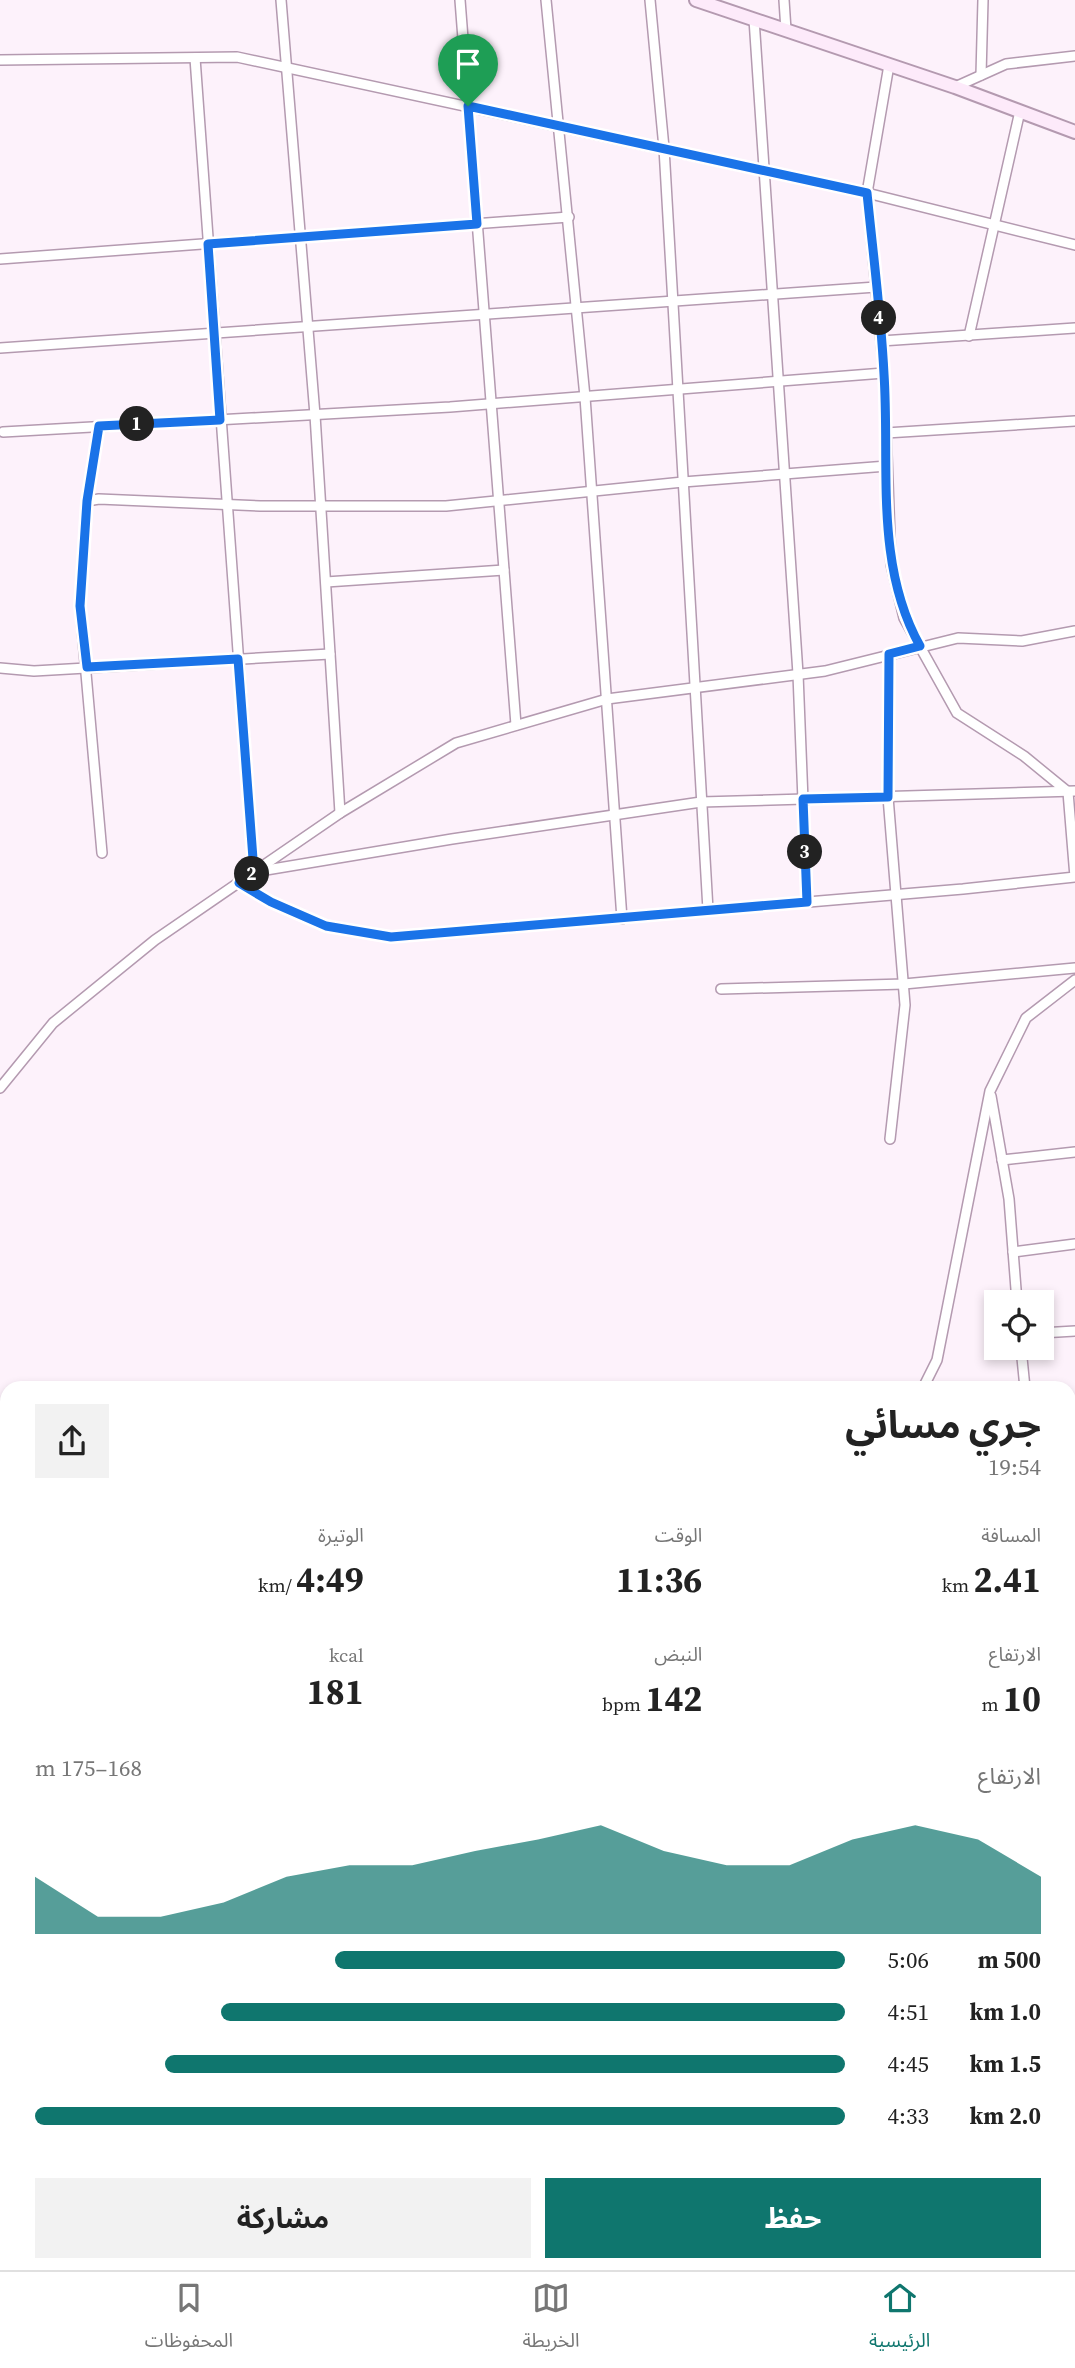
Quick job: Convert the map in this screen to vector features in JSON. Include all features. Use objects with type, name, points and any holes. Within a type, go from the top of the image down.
[{"type":"street","points":[[281,0],[315,415],[340,813]]},
{"type":"street","points":[[460,0],[516,725]]},
{"type":"street","points":[[546,0],[585,397],[622,919]]},
{"type":"street","points":[[650,0],[664,148],[708,910]]},
{"type":"street","points":[[696,0],[955,87],[1075,132]]},
{"type":"street","points":[[784,0],[786,30]]},
{"type":"street","points":[[981,75],[983,0]]},
{"type":"street","points":[[754,19],[798,674],[807,902]]},
{"type":"street","points":[[955,87],[1006,64],[1075,56]]},
{"type":"street","points":[[0,60],[237,57],[867,193],[1075,245]]},
{"type":"street","points":[[195,58],[254,872]]},
{"type":"street","points":[[890,65],[867,193],[884,373],[891,564],[904,618],[957,713],[1072,791]]},
{"type":"street","points":[[969,336],[1020,111]]},
{"type":"street","points":[[0,259],[569,217]]},
{"type":"street","points":[[0,348],[876,287]]},
{"type":"street","points":[[881,341],[1075,328]]},
{"type":"street","points":[[3,432],[491,404],[884,373]]},
{"type":"street","points":[[886,433],[1075,421]]},
{"type":"street","points":[[99,426],[87,501],[80,606],[102,853]]},
{"type":"street","points":[[87,501],[446,506],[682,482],[887,466]]},
{"type":"street","points":[[326,582],[504,570]]},
{"type":"street","points":[[0,1088],[53,1023],[155,940],[340,813],[456,743],[607,699],[825,671],[958,638],[1022,641],[1075,631]]},
{"type":"street","points":[[0,668],[34,671],[330,654]]},
{"type":"street","points":[[889,654],[888,797],[905,1005],[890,1139]]},
{"type":"street","points":[[254,872],[701,802],[1072,791]]},
{"type":"street","points":[[239,883],[271,902],[326,926],[391,937],[898,895],[1075,877],[1072,791]]},
{"type":"street","points":[[721,989],[904,984],[1075,968]]},
{"type":"street","points":[[926,1381],[937,1360],[990,1091],[1026,1018],[1075,980]]},
{"type":"street","points":[[990,1091],[1002,1160],[1016,1290]]},
{"type":"street","points":[[1002,1160],[1075,1152]]},
{"type":"street","points":[[1013,1252],[1075,1244]]},
{"type":"street","points":[[1054,1333],[1075,1331]]},
{"type":"street","points":[[1022,1360],[1024,1381]]},
{"type":"route","points":[[468,106],[867,193],[884,373],[891,564],[904,618],[920,646],[889,654],[888,797],[803,799],[807,902],[391,937],[326,926],[271,902],[239,883],[254,872],[238,659],[87,667],[80,606],[87,501],[99,426],[220,420],[208,244],[477,224],[468,106]]}]
